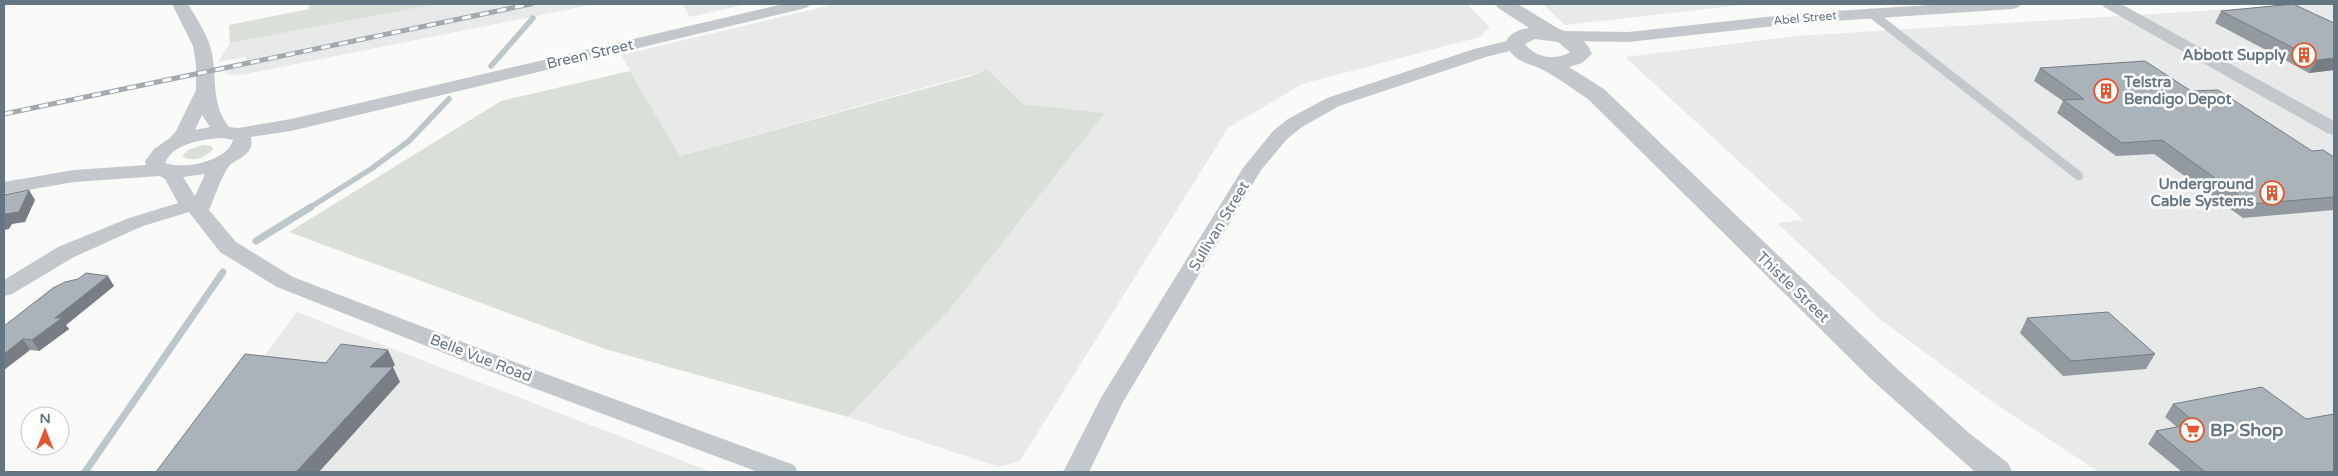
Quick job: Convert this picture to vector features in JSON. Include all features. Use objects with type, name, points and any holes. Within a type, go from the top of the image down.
[{"type":"street","points":[[4,289],[47,262],[114,233],[143,228],[198,205],[224,160],[243,144],[243,139],[230,133],[213,120],[206,106],[203,51],[200,40],[180,4]]},
{"type":"street","name":"Breen Street","points":[[177,142],[200,134],[267,130],[802,4]]},
{"type":"street","points":[[1504,4],[1578,45],[1581,50],[1580,55],[1567,62],[1558,63],[1535,60]]},
{"type":"street","points":[[1504,4],[1514,21],[1516,41],[1532,33],[1558,35]]},
{"type":"street","name":"Abel Street","points":[[1558,35],[1628,37],[1767,21],[2013,4]]},
{"type":"street","points":[[2110,4],[2334,128]]},
{"type":"street","name":"Abel Street","points":[[1580,55],[1628,37]]},
{"type":"street","name":"Thistle Street","points":[[1516,41],[1522,54],[1552,66],[1596,94],[1906,395],[1996,472]]},
{"type":"street","name":"Sullivan Street","points":[[1076,472],[1111,402],[1266,150],[1280,135],[1295,123],[1334,102],[1516,41]]},
{"type":"street","name":"Thistle Street","points":[[1580,55],[1581,66],[1596,94]]},
{"type":"street","name":"Sullivan Street","points":[[1439,67],[1500,58],[1535,60]]},
{"type":"street","points":[[163,165],[194,116],[204,92]]},
{"type":"street","name":"Breen Street","points":[[4,188],[74,176],[163,165],[192,171],[269,141],[378,105]]},
{"type":"street","name":"Belle Vue Road","points":[[163,165],[173,176],[184,196],[198,205],[208,224],[228,247],[251,263],[285,282],[537,380],[747,466],[785,472]]},
{"type":"lane","points":[[1871,13],[2079,176]]},
{"type":"shaded area","points":[[308,4],[437,4],[230,43],[229,25],[309,9]]},
{"type":"shaded area","points":[[437,4],[596,4],[241,75],[225,74],[225,70],[243,67],[246,57],[218,62],[230,43]]},
{"type":"shaded area","points":[[682,4],[747,4],[690,17]]},
{"type":"shaded area","points":[[835,4],[1467,4],[1490,27],[1480,37],[1302,84],[1228,128],[1020,461],[999,467],[848,417],[950,309],[1105,113],[1023,104],[987,70],[680,156],[621,55]]},
{"type":"shaded area","points":[[1543,4],[1751,4],[1565,25]]},
{"type":"shaded area","points":[[2334,4],[2334,472],[2099,472],[1991,401],[1881,320],[1777,223],[1803,220],[1625,57],[1796,36]]},
{"type":"shaded area","points":[[987,69],[1023,104],[1105,113],[950,309],[848,417],[605,349],[289,232],[501,101],[630,71],[680,156],[971,76]]},
{"type":"shaded area","points":[[203,145],[211,146],[213,149],[206,155],[194,159],[182,156],[188,150]]},
{"type":"shaded area","points":[[297,312],[712,472],[178,472]]},
{"type":"building","points":[[2293,4],[2334,23],[2334,58],[2317,60],[2221,11]]},
{"type":"building","points":[[2145,61],[2191,91],[2218,90],[2312,151],[2323,150],[2334,157],[2334,197],[2251,204],[2162,140],[2122,143],[2063,100],[2084,99],[2040,68]]},
{"type":"building","points":[[29,190],[19,212],[5,214],[4,217],[4,195]]},
{"type":"building","points":[[86,273],[108,276],[55,318],[62,318],[32,340],[23,339],[4,354],[4,326],[53,288],[65,282],[78,279]]},
{"type":"building","points":[[2108,312],[2155,354],[2071,361],[2027,318]]},
{"type":"building","points":[[341,344],[388,350],[370,367],[393,367],[296,472],[156,472],[245,354],[326,363]]},
{"type":"building","points":[[2262,387],[2306,419],[2334,414],[2334,472],[2205,472],[2156,431],[2196,423],[2173,404]]},
{"type":"waterway","points":[[491,66],[533,18]]},
{"type":"waterway","points":[[309,208],[371,169],[409,141],[449,99]]},
{"type":"waterway","points":[[256,241],[311,207]]},
{"type":"waterway","points":[[85,472],[223,272]]},
{"type":"railway","points":[[4,114],[531,4]]},
{"type":"place","name":"Abbott Supply","points":[[2304,55]]},
{"type":"place","name":"Telstra Bendigo Depot","points":[[2106,91]]},
{"type":"place","name":"Underground Cable Systems","points":[[2272,193]]},
{"type":"place","name":"BP Shop","points":[[2192,430]]}]
